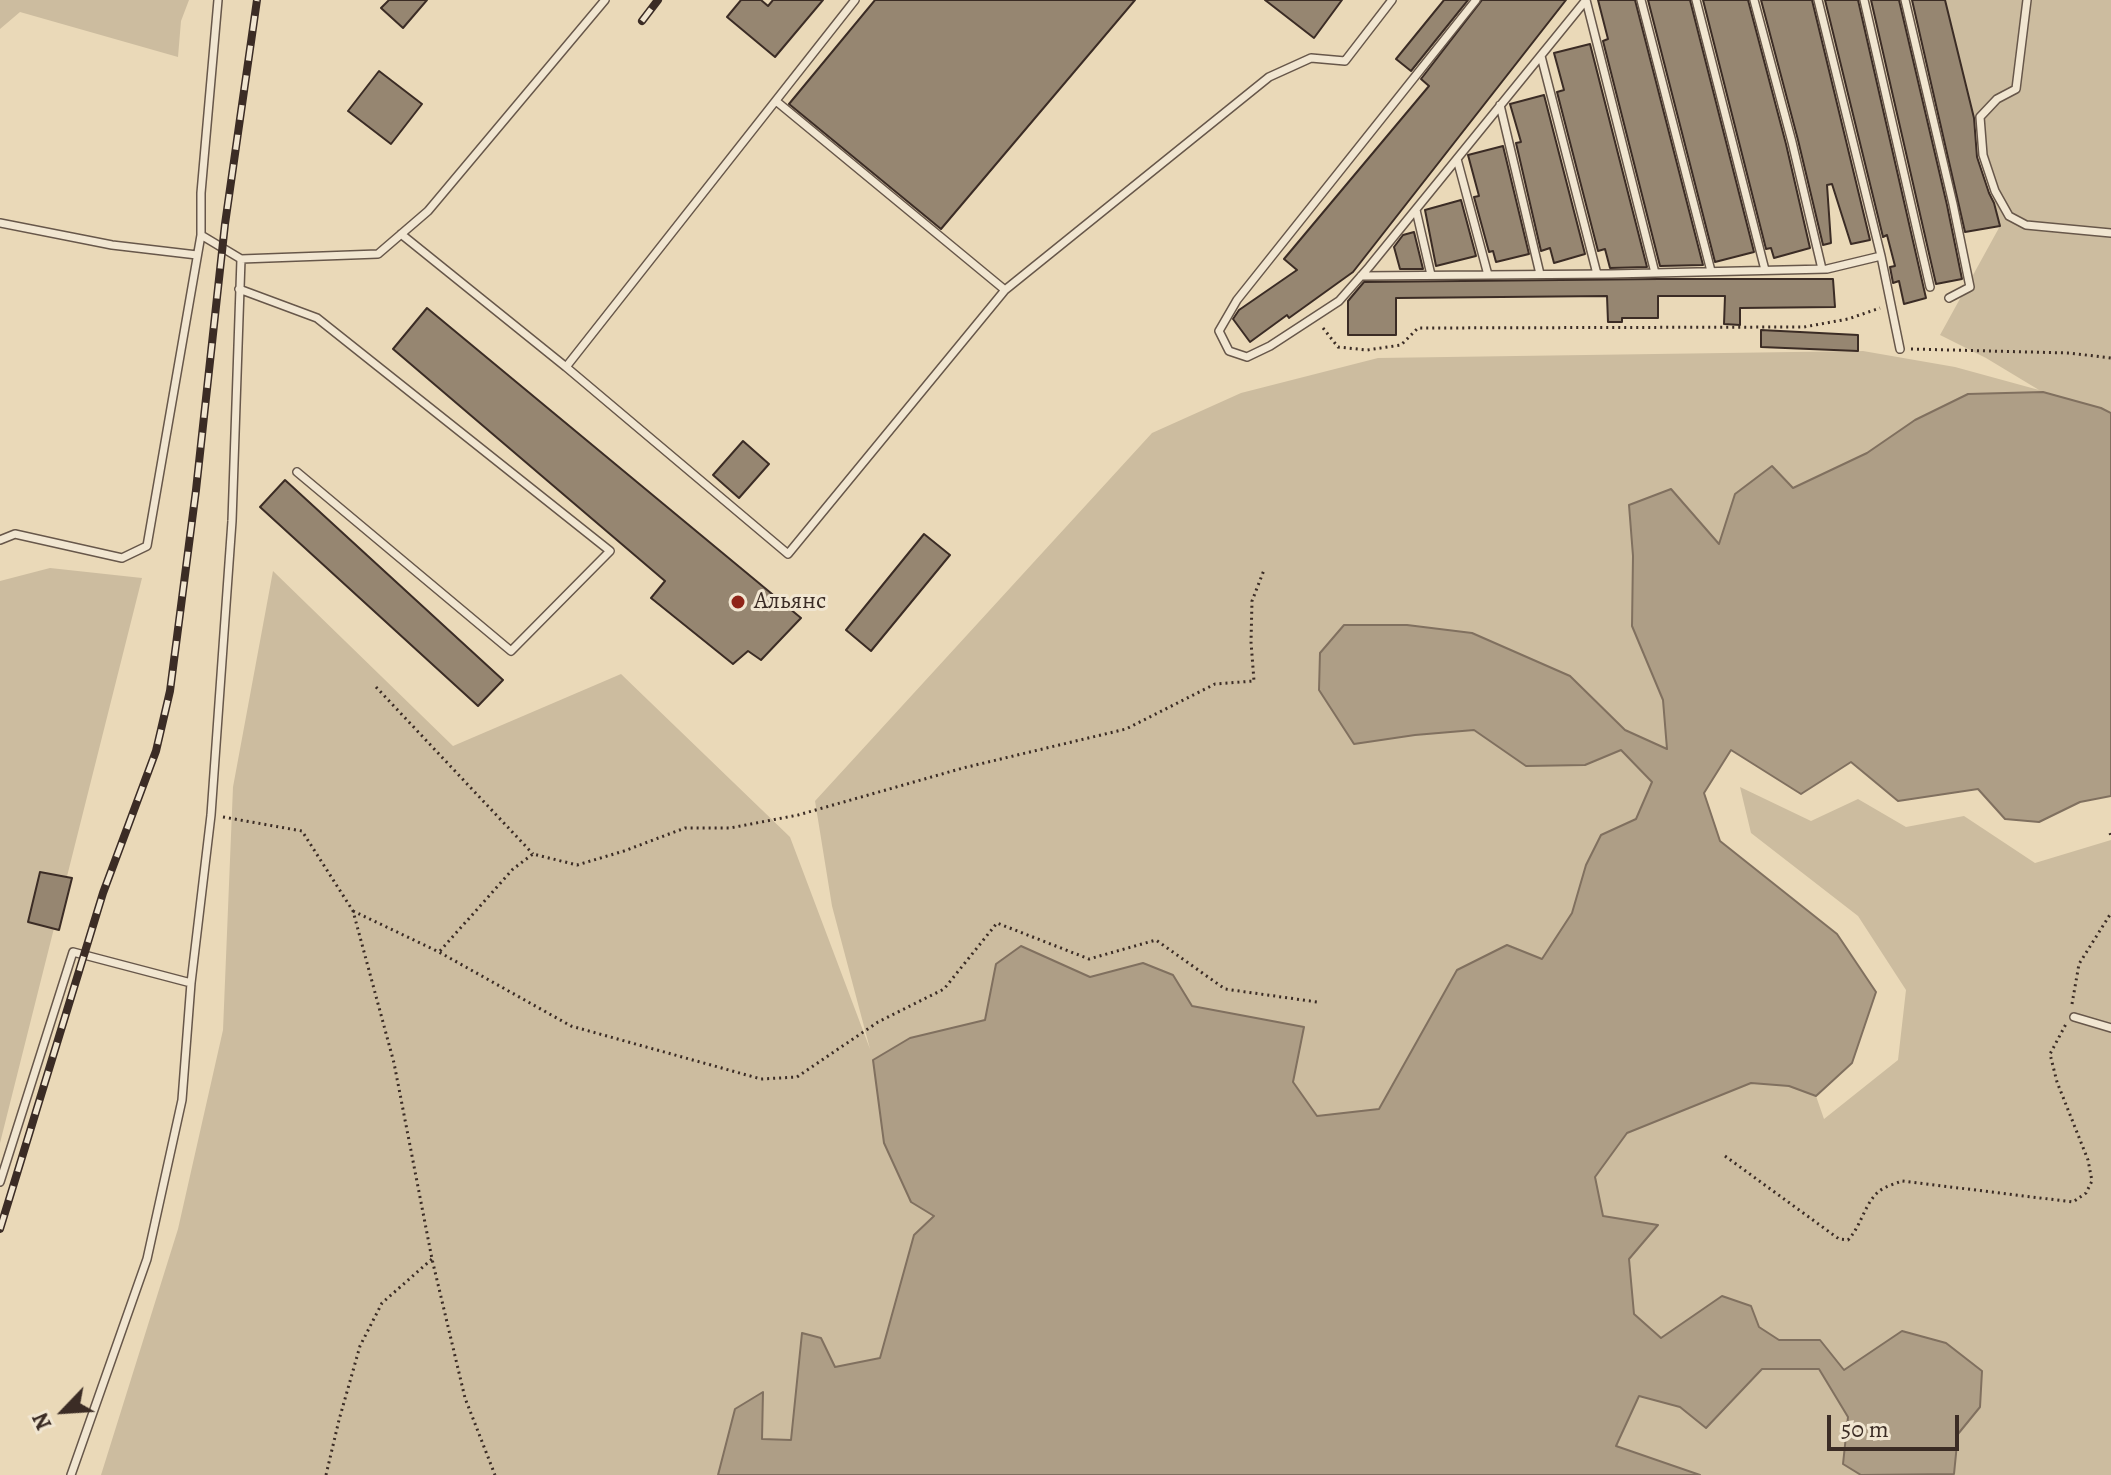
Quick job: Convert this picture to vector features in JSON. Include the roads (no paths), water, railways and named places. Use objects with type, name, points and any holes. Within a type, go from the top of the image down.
[{"type":"lane","points":[[0,540],[15,534],[122,558],[147,546],[201,235],[201,193],[218,0]]},
{"type":"lane","points":[[201,235],[241,259],[378,254],[428,211],[605,0]]},
{"type":"lane","points":[[566,367],[855,0]]},
{"type":"lane","points":[[401,234],[566,367],[788,554],[1005,290],[1269,77],[1311,58],[1345,61],[1392,0]]},
{"type":"lane","points":[[1476,0],[1237,300],[1219,331],[1229,351],[1247,357],[1270,346],[1339,301],[1586,0]]},
{"type":"lane","points":[[1586,0],[1655,273]]},
{"type":"lane","points":[[1641,0],[1711,271]]},
{"type":"lane","points":[[1696,0],[1765,270]]},
{"type":"lane","points":[[1754,0],[1822,269]]},
{"type":"lane","points":[[1818,0],[1881,256],[1900,349]]},
{"type":"lane","points":[[1864,0],[1930,287]]},
{"type":"lane","points":[[1905,0],[1970,287],[1949,298]]},
{"type":"lane","points":[[2027,0],[2016,89],[1997,99],[1980,117],[1983,155],[1995,191],[2009,216],[2026,225],[2111,233]]},
{"type":"lane","points":[[1541,56],[1597,274]]},
{"type":"lane","points":[[776,101],[1005,290]]},
{"type":"lane","points":[[1500,105],[1540,274]]},
{"type":"lane","points":[[1457,159],[1488,275]]},
{"type":"lane","points":[[1416,210],[1431,275]]},
{"type":"lane","points":[[0,223],[112,245],[197,255]]},
{"type":"lane","points":[[1361,276],[1822,269],[1881,256]]},
{"type":"lane","points":[[71,1475],[147,1259],[182,1100],[191,983],[211,815],[232,521],[241,259]]},
{"type":"lane","points":[[239,289],[317,318],[610,551],[511,651],[297,472]]},
{"type":"lane","points":[[0,1182],[73,952],[191,983]]},
{"type":"lane","points":[[2074,1017],[2111,1028]]},
{"type":"railway","points":[[0,1229],[103,893],[156,751],[170,691],[225,224],[257,0]]},
{"type":"railway","points":[[642,21],[658,0]]},
{"type":"place","name":"Альянс","points":[[738,602]]}]
